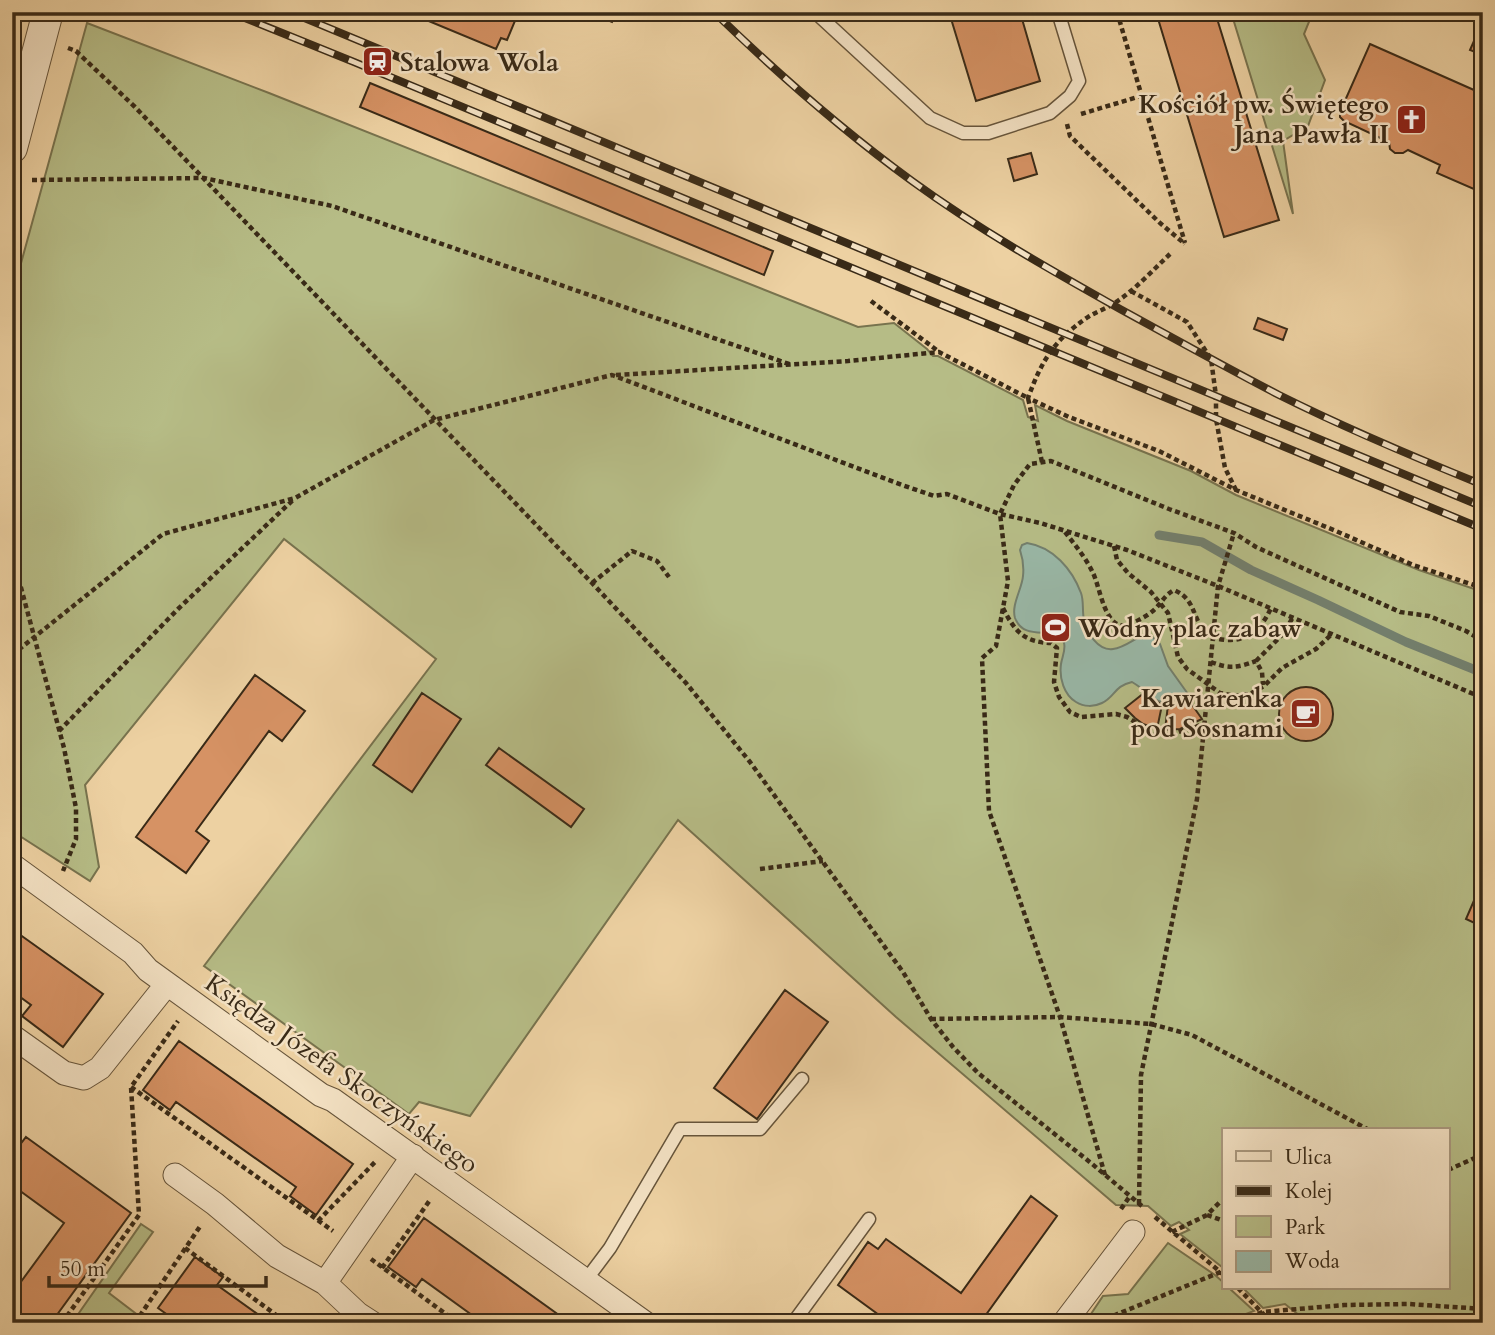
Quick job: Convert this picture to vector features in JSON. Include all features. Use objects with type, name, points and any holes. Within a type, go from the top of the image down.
[{"type":"street","points":[[12,146],[48,12]]},
{"type":"street","name":"Księdza Józefa Skoczyńskiego","points":[[12,865],[133,953],[148,970],[167,984],[645,1323]]},
{"type":"street","points":[[12,1037],[64,1073],[84,1078],[100,1068],[167,984]]},
{"type":"street","points":[[325,1283],[413,1156]]},
{"type":"street","points":[[175,1175],[215,1204],[277,1256],[325,1283],[358,1314],[372,1323]]},
{"type":"street","points":[[1064,1323],[1133,1232]]},
{"type":"lane","points":[[815,12],[930,118],[963,133],[988,133],[1050,113],[1070,96],[1079,81],[1058,12]]},
{"type":"lane","points":[[586,1280],[610,1248],[680,1129],[760,1129],[802,1079]]},
{"type":"lane","points":[[793,1323],[869,1219]]},
{"type":"path","points":[[1117,12],[1185,244],[1080,146],[1070,136],[1066,125],[1071,117],[1141,96]]},
{"type":"path","points":[[67,48],[76,51],[135,107],[686,683],[750,762],[823,861],[903,972],[931,1019],[978,1073],[1222,1272]]},
{"type":"path","points":[[32,180],[204,178],[332,206],[789,365]]},
{"type":"path","points":[[1042,462],[1028,398],[1036,376],[1051,350],[1065,334],[1131,291],[1170,254]]},
{"type":"path","points":[[1131,291],[1187,322],[1212,359],[1216,419],[1225,468],[1236,490]]},
{"type":"path","points":[[871,301],[939,352],[1028,398],[1069,417],[1160,451],[1236,490],[1413,565],[1483,588]]},
{"type":"path","points":[[12,654],[163,534],[295,498],[434,420],[612,375],[848,361],[939,352]]},
{"type":"path","points":[[612,375],[934,496],[947,494],[1000,514],[1114,546],[1218,586],[1483,698]]},
{"type":"path","points":[[1105,1176],[1060,1017],[989,811],[982,658],[996,646],[1008,581],[1000,514],[1014,485],[1030,464],[1051,461],[1234,533],[1256,547],[1400,612],[1429,615],[1483,641]]},
{"type":"path","points":[[59,731],[178,609],[295,498]]},
{"type":"path","points":[[1065,531],[1093,573],[1109,617],[1122,626],[1151,612],[1174,590],[1189,600],[1203,630],[1213,638],[1238,640],[1248,637],[1259,629],[1271,608]]},
{"type":"path","points":[[1139,1204],[1141,1075],[1197,799],[1218,586],[1234,533]]},
{"type":"path","points":[[1114,546],[1117,560],[1168,613],[1178,657],[1187,669],[1220,693],[1235,696],[1250,694],[1264,686],[1282,668],[1316,649],[1332,634]]},
{"type":"path","points":[[592,583],[632,551],[657,561],[669,577]]},
{"type":"path","points":[[12,554],[59,731],[76,808],[76,839],[60,878]]},
{"type":"path","points":[[1003,608],[1012,625],[1023,636],[1038,642],[1051,643],[1057,648],[1054,682],[1059,697],[1070,712],[1082,717],[1116,714],[1158,733],[1169,735],[1204,724]]},
{"type":"path","points":[[1211,662],[1226,668],[1235,668],[1256,661],[1284,633],[1293,617]]},
{"type":"path","points":[[1256,661],[1262,672],[1264,686]]},
{"type":"path","points":[[760,869],[823,861]]},
{"type":"path","points":[[62,1323],[139,1215],[131,1087],[184,1012]]},
{"type":"path","points":[[931,1019],[1060,1017],[1151,1024],[1192,1035],[1366,1128]]},
{"type":"path","points":[[131,1087],[458,1323]]},
{"type":"path","points":[[1450,1169],[1480,1157],[1483,1126]]},
{"type":"path","points":[[318,1221],[381,1155]]},
{"type":"path","points":[[382,1268],[435,1194]]},
{"type":"path","points":[[1172,1232],[1207,1215],[1222,1202]]},
{"type":"path","points":[[135,1323],[215,1204]]},
{"type":"path","points":[[1207,1215],[1222,1221]]},
{"type":"path","points":[[185,1248],[287,1323]]},
{"type":"path","points":[[1095,1323],[1222,1273]]},
{"type":"path","points":[[1240,1290],[1272,1323]]},
{"type":"path","points":[[1234,1323],[1263,1312],[1344,1304],[1409,1304],[1483,1309]]},
{"type":"green space","points":[[1231,12],[1313,12],[1304,34],[1325,80],[1308,126],[1283,141],[1293,214]]},
{"type":"green space","points":[[87,23],[858,327],[894,323],[933,356],[938,356],[1023,400],[1028,417],[1038,421],[1035,405],[1067,421],[1191,471],[1236,495],[1419,570],[1483,592],[1483,1323],[1309,1323],[1285,1304],[1263,1308],[1245,1290],[1450,1290],[1450,1128],[1222,1128],[1222,1267],[1180,1234],[1189,1230],[1179,1222],[1171,1226],[1148,1206],[1116,1205],[896,1017],[678,820],[470,1116],[419,1102],[409,1114],[204,966],[436,659],[284,539],[85,785],[99,867],[90,881],[12,831],[12,296]]},
{"type":"green space","points":[[141,1224],[153,1232],[109,1293],[139,1316],[134,1323],[72,1323]]},
{"type":"green space","points":[[1168,1243],[1215,1275],[1222,1281],[1222,1290],[1231,1290],[1254,1311],[1222,1323],[1085,1323],[1103,1296],[1128,1294]]},
{"type":"water","name":"Wodny plac zabaw","points":[[1027,543],[1053,554],[1067,568],[1082,596],[1085,625],[1098,644],[1108,649],[1117,648],[1148,633],[1160,644],[1168,666],[1188,694],[1162,702],[1132,682],[1096,705],[1082,705],[1072,699],[1065,691],[1061,675],[1064,643],[1060,637],[1026,630],[1015,618],[1014,608],[1023,573],[1020,550],[1022,545]]},
{"type":"building","points":[[407,12],[512,12],[517,16],[507,40],[501,38],[496,49]]},
{"type":"building","points":[[588,12],[616,12],[612,22]]},
{"type":"building","points":[[949,12],[1020,12],[1040,81],[976,101]]},
{"type":"building","points":[[1156,12],[1215,12],[1279,220],[1224,237]]},
{"type":"building","points":[[1458,12],[1483,12],[1483,55],[1470,50],[1482,23]]},
{"type":"building","name":"Kościół pw. Świętego Jana Pawła II","points":[[1370,44],[1483,94],[1483,193],[1437,173],[1440,165],[1408,150],[1395,153],[1390,149],[1389,142],[1340,117]]},
{"type":"building","points":[[370,83],[773,251],[764,275],[360,107]]},
{"type":"building","points":[[1031,153],[1037,174],[1014,181],[1008,159]]},
{"type":"building","points":[[1258,318],[1287,329],[1283,340],[1254,329]]},
{"type":"building","points":[[255,675],[305,711],[282,741],[269,731],[196,831],[209,841],[186,873],[136,837]]},
{"type":"building","name":"Kawiarenka pod Sosnami","points":[[1311,687],[1321,691],[1329,699],[1333,714],[1329,729],[1321,737],[1301,741],[1291,737],[1283,729],[1279,709],[1283,699],[1291,691]]},
{"type":"building","points":[[422,693],[461,719],[412,792],[373,765]]},
{"type":"building","points":[[1144,693],[1162,705],[1157,729],[1143,724],[1125,708]]},
{"type":"building","points":[[1188,699],[1202,719],[1180,729],[1165,730],[1168,705],[1173,706]]},
{"type":"building","points":[[499,748],[584,809],[571,827],[486,765]]},
{"type":"building","points":[[1483,882],[1483,927],[1466,919]]},
{"type":"building","points":[[12,929],[103,994],[63,1047],[22,1016],[31,1005],[12,991]]},
{"type":"building","points":[[785,990],[828,1022],[757,1119],[714,1088]]},
{"type":"building","points":[[179,1041],[353,1164],[316,1215],[290,1196],[296,1187],[176,1102],[170,1110],[143,1090]]},
{"type":"building","points":[[26,1137],[131,1213],[51,1323],[12,1323],[12,1294],[64,1223],[12,1185],[12,1155]]},
{"type":"building","points":[[1031,1196],[1057,1216],[980,1323],[890,1323],[838,1285],[868,1242],[878,1249],[886,1239],[961,1293]]},
{"type":"building","points":[[424,1218],[570,1323],[483,1323],[422,1279],[416,1287],[388,1267]]},
{"type":"building","points":[[195,1257],[223,1277],[217,1285],[270,1323],[179,1323],[158,1308]]},
{"type":"waterway","points":[[1159,535],[1202,542],[1251,570],[1406,642],[1483,673]]},
{"type":"railway","points":[[230,12],[1483,529]]},
{"type":"railway","points":[[290,12],[1483,507]]},
{"type":"railway","points":[[714,12],[786,79],[860,142],[937,199],[1040,264],[1279,395],[1380,442],[1483,485]]},
{"type":"place","name":"Stalowa Wola","points":[[377,62]]},
{"type":"place","name":"Kościół pw. Świętego Jana Pawła II","points":[[1412,119]]},
{"type":"place","name":"Wodny plac zabaw","points":[[1055,628]]},
{"type":"place","name":"Kawiarenka pod Sosnami","points":[[1306,713]]}]
